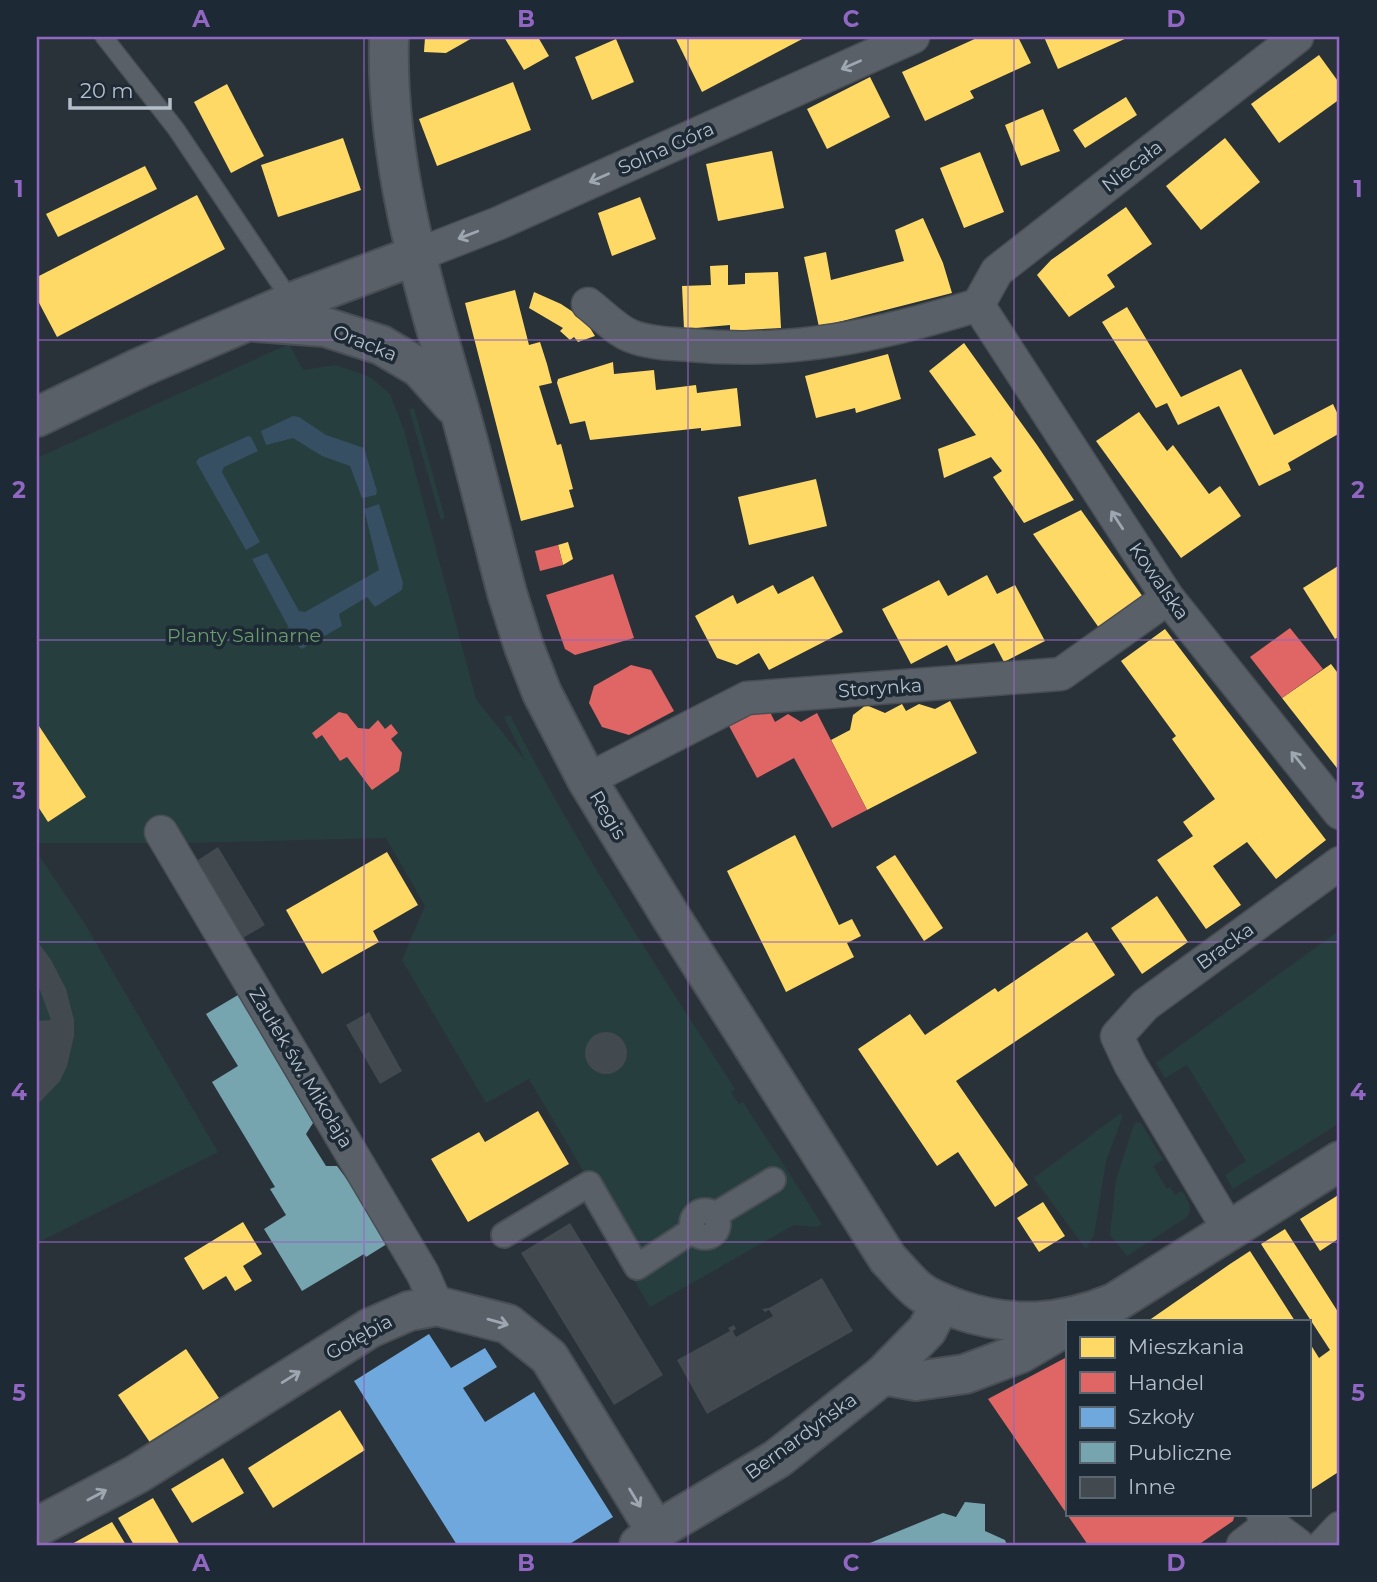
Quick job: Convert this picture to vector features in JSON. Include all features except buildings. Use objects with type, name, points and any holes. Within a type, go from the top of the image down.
[{"type":"street","name":"Regis","points":[[389,37],[387,82],[391,123],[417,255],[492,539],[524,647],[542,693],[587,780],[888,1259],[920,1291],[941,1303],[985,1318],[1031,1323],[1096,1316]]},
{"type":"street","name":"Solna Góra","points":[[417,255],[499,223],[913,37]]},
{"type":"street","name":"Niecała","points":[[978,305],[997,271],[1297,37]]},
{"type":"street","name":"Oracka","points":[[37,417],[139,368],[292,302],[417,255]]},
{"type":"street","points":[[588,304],[630,336],[663,343],[733,350],[792,347],[883,332],[978,305]]},
{"type":"street","name":"Kowalska","points":[[978,305],[1168,598],[1340,813]]},
{"type":"street","name":"Oracka","points":[[248,321],[325,327],[381,345],[420,368],[460,411]]},
{"type":"street","name":"Storynka","points":[[587,780],[747,698],[1061,674],[1168,598]]},
{"type":"street","name":"Zaułek św. Mikołaja","points":[[161,832],[423,1274],[437,1306]]},
{"type":"street","name":"Bracka","points":[[1229,1230],[1116,1036],[1145,1005],[1340,863]]},
{"type":"street","points":[[1096,1316],[1340,1161]]},
{"type":"street","points":[[504,1235],[589,1184],[637,1267],[693,1230],[704,1237],[713,1234],[718,1227],[715,1215],[773,1180]]},
{"type":"street","name":"Bernardyńska","points":[[648,1538],[777,1459],[883,1375],[927,1330],[941,1303]]},
{"type":"street","name":"Gołębia","points":[[37,1527],[137,1474],[370,1328],[409,1311],[437,1306],[509,1324],[549,1357],[648,1538]]},
{"type":"street","points":[[883,1375],[916,1381],[965,1374],[1021,1353],[1066,1331]]},
{"type":"street","points":[[1243,1545],[1266,1519],[1298,1545]]},
{"type":"street","points":[[1324,1545],[1340,1528]]},
{"type":"lane","points":[[104,37],[176,129],[292,302]]},
{"type":"green space","name":"Planty Salinarne","points":[[289,344],[303,370],[335,365],[370,377],[390,394],[404,430],[476,699],[526,762],[504,717],[510,715],[589,858],[735,1089],[731,1092],[739,1104],[743,1102],[822,1224],[817,1227],[794,1225],[650,1307],[586,1199],[588,1179],[529,1079],[486,1103],[402,960],[425,906],[386,838],[189,843],[37,843],[37,458]]},
{"type":"green space","points":[[414,408],[445,518],[441,520],[409,409]]},
{"type":"green space","points":[[37,853],[85,924],[218,1152],[37,1243]]},
{"type":"green space","points":[[1340,930],[1340,1123],[1233,1189],[1225,1175],[1246,1161],[1187,1065],[1165,1078],[1156,1063]]},
{"type":"green space","points":[[1121,1113],[1122,1118],[1106,1161],[1094,1235],[1086,1249],[1034,1178]]},
{"type":"green space","points":[[1141,1123],[1163,1160],[1153,1166],[1167,1189],[1170,1187],[1175,1195],[1182,1191],[1190,1210],[1187,1217],[1127,1256],[1110,1235],[1116,1180],[1134,1124]]},
{"type":"water","points":[[293,416],[299,417],[326,435],[364,448],[376,495],[362,498],[350,466],[322,456],[293,438],[266,445],[261,431]]},
{"type":"water","points":[[248,436],[258,451],[224,467],[222,472],[260,542],[246,550],[196,462],[199,458]]},
{"type":"water","points":[[379,504],[403,583],[402,590],[375,607],[367,597],[339,614],[342,626],[302,649],[252,559],[267,553],[299,611],[305,612],[379,570],[364,509]]}]
